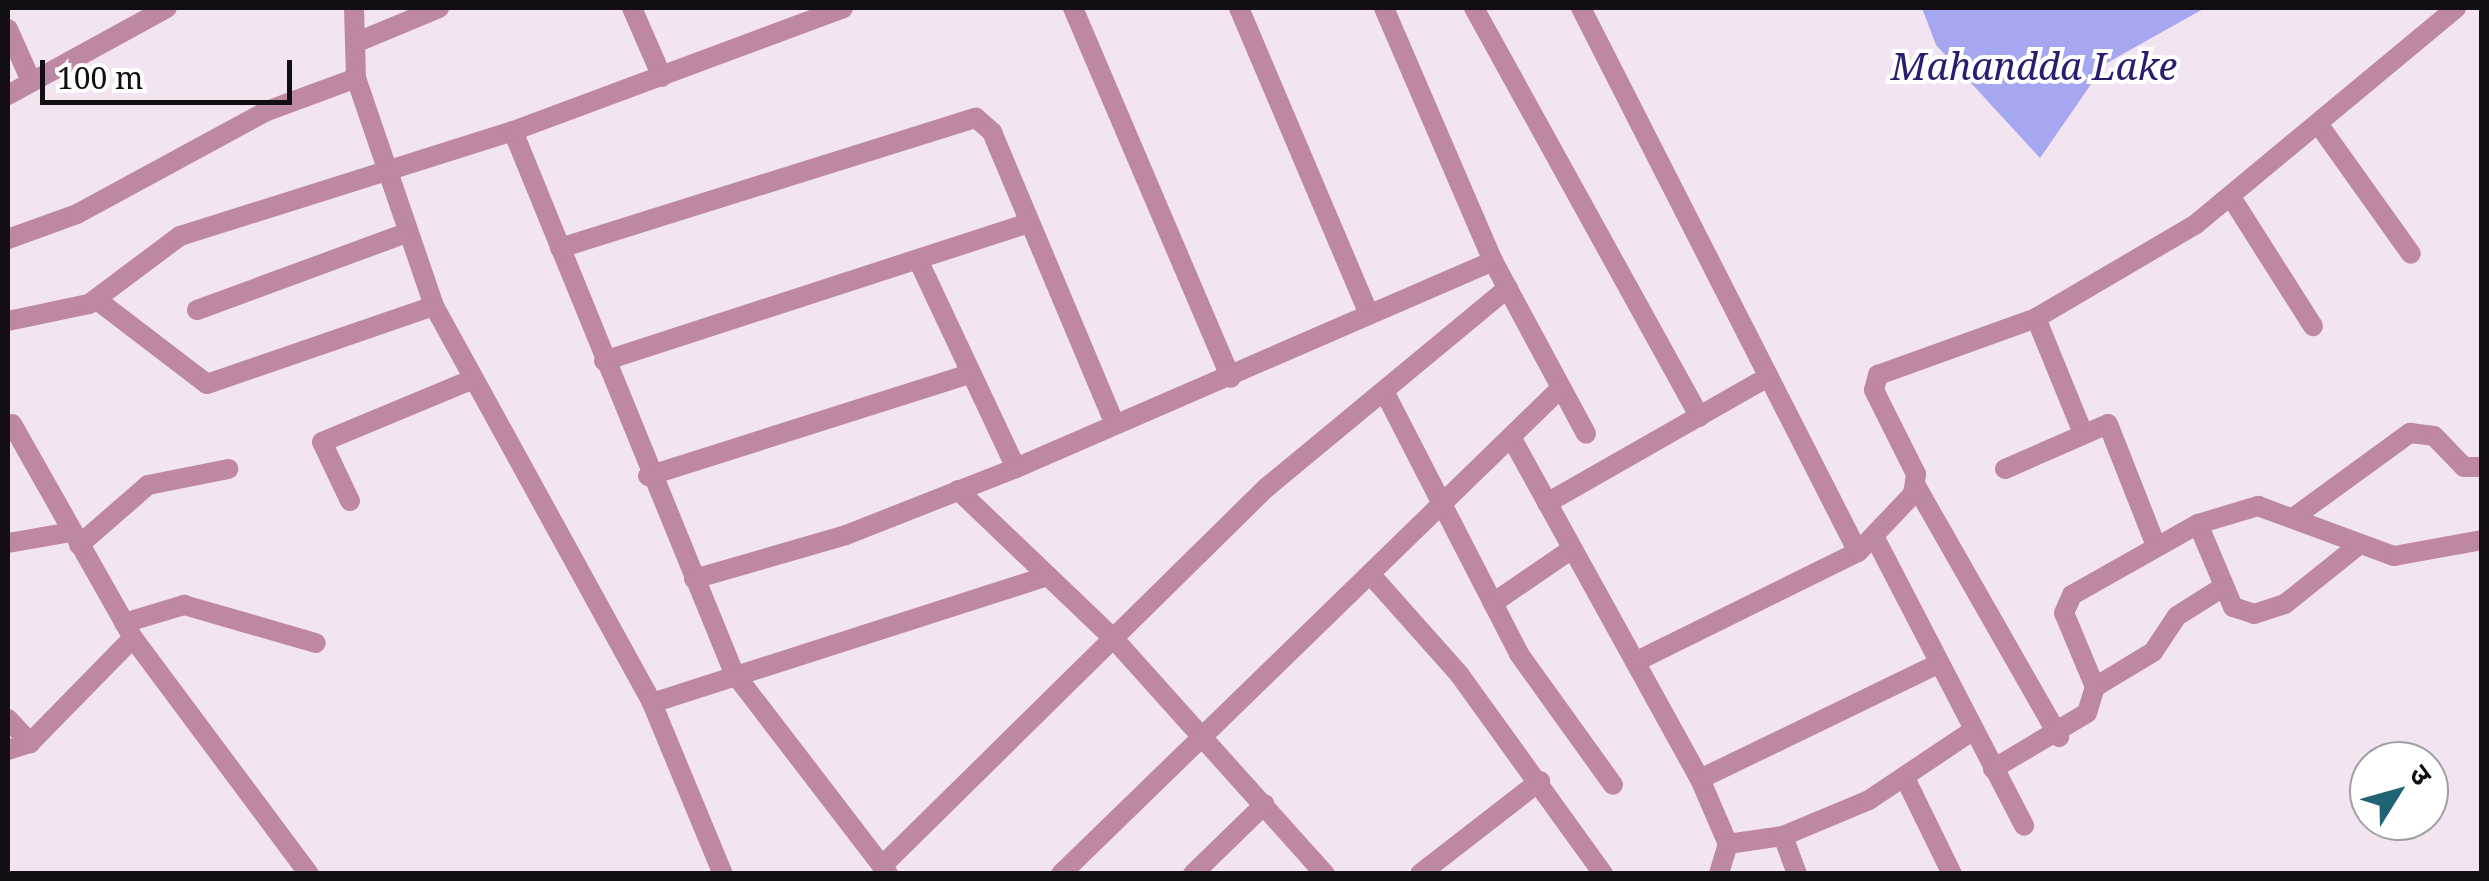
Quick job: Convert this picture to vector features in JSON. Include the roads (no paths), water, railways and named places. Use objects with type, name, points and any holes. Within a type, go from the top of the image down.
[{"type":"street","points":[[8,95],[167,8]]},
{"type":"street","points":[[354,8],[356,78],[404,234],[434,306],[652,703],[723,874]]},
{"type":"street","points":[[355,44],[439,8]]},
{"type":"street","points":[[632,8],[662,76]]},
{"type":"street","points":[[8,321],[97,300],[165,243],[382,168],[513,131],[843,8]]},
{"type":"street","points":[[1073,8],[1231,378]]},
{"type":"street","points":[[1239,8],[1369,314]]},
{"type":"street","points":[[1384,8],[1493,262],[1586,434]]},
{"type":"street","points":[[1474,8],[1700,417]]},
{"type":"street","points":[[1581,8],[1858,552]]},
{"type":"street","points":[[2059,737],[1916,486],[1874,390],[1878,375],[2036,318],[2231,196],[2456,8]]},
{"type":"street","points":[[8,29],[32,81]]},
{"type":"street","points":[[10,231],[267,112],[356,78]]},
{"type":"street","points":[[560,248],[968,117],[992,132],[1026,224],[1115,424]]},
{"type":"street","points":[[2318,126],[2412,254]]},
{"type":"street","points":[[513,131],[648,476],[734,673],[885,870],[1266,488],[1508,288]]},
{"type":"street","points":[[2231,196],[2313,326]]},
{"type":"street","points":[[604,360],[919,262],[1026,224]]},
{"type":"street","points":[[197,310],[404,234]]},
{"type":"street","points":[[919,262],[1016,468]]},
{"type":"street","points":[[694,579],[1016,468],[1493,262]]},
{"type":"street","points":[[97,300],[207,384],[434,306]]},
{"type":"street","points":[[2036,318],[2083,433]]},
{"type":"street","points":[[648,476],[970,374]]},
{"type":"street","points":[[1547,503],[1768,377]]},
{"type":"street","points":[[350,501],[322,442],[474,379]]},
{"type":"street","points":[[1062,874],[1562,388]]},
{"type":"street","points":[[1384,391],[1493,603],[1613,786]]},
{"type":"street","points":[[12,424],[128,630],[309,874]]},
{"type":"street","points":[[2005,468],[2083,433],[2113,426],[2156,546]]},
{"type":"street","points":[[2297,515],[2410,433],[2434,436],[2452,459],[2482,468]]},
{"type":"street","points":[[1511,437],[1700,778],[1728,844],[1719,874]]},
{"type":"street","points":[[8,543],[75,538],[148,485],[228,469]]},
{"type":"street","points":[[1636,662],[1858,552],[1876,538],[1916,486]]},
{"type":"street","points":[[958,490],[1114,639],[1325,874]]},
{"type":"street","points":[[1993,769],[2059,737],[2086,712],[2095,687],[2067,602],[2198,524],[2235,507],[2297,515],[2355,548],[2415,557],[2482,540]]},
{"type":"street","points":[[2198,524],[2223,587],[2240,611],[2270,610],[2355,548]]},
{"type":"street","points":[[1876,538],[2024,826]]},
{"type":"street","points":[[1493,603],[1572,548]]},
{"type":"street","points":[[1370,574],[1540,781],[1603,874]]},
{"type":"street","points":[[652,703],[734,673],[1048,576]]},
{"type":"street","points":[[2095,687],[2153,652],[2177,616],[2223,587]]},
{"type":"street","points":[[8,750],[30,743],[128,630],[184,605],[316,643]]},
{"type":"street","points":[[1700,778],[1938,664]]},
{"type":"street","points":[[8,719],[30,743]]},
{"type":"street","points":[[1728,844],[1784,836],[1906,780],[1972,730]]},
{"type":"street","points":[[1906,780],[1952,874]]},
{"type":"street","points":[[1420,874],[1540,781]]},
{"type":"street","points":[[1192,874],[1265,804]]},
{"type":"street","points":[[1784,836],[1797,874]]},
{"type":"water","name":"Mahandda Lake","points":[[1922,8],[2205,8],[2105,64],[2040,158],[1936,45]]}]
